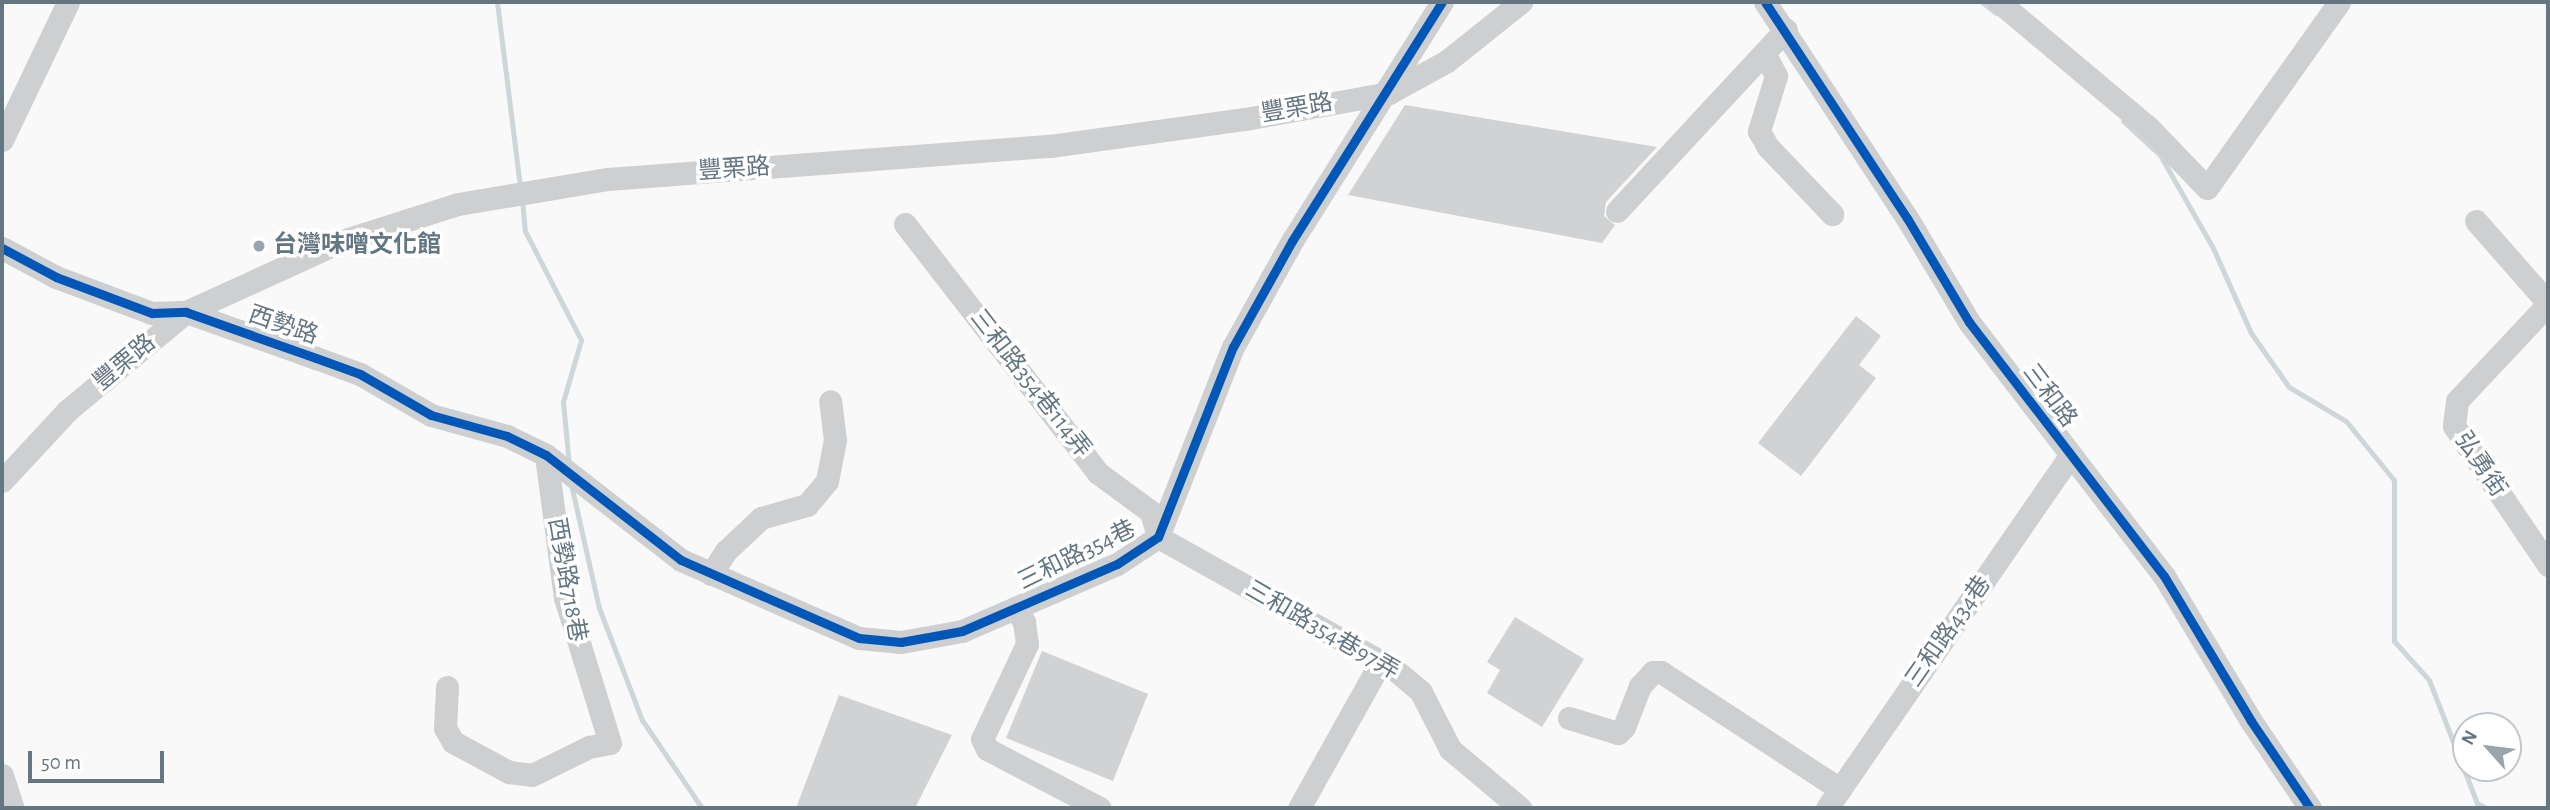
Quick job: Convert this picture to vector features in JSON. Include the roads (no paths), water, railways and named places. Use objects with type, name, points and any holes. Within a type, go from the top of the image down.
[{"type":"street","points":[[2,140],[68,2]]},
{"type":"street","name":"三和路354巷","points":[[546,455],[681,560],[859,638],[901,642],[962,631],[1117,564],[1158,537],[1233,347],[1292,241],[1389,93],[1442,2]]},
{"type":"street","name":"豐栗路","points":[[2,481],[68,410],[186,312],[342,241],[458,204],[608,179],[1050,146],[1245,119],[1389,93],[1447,61],[1521,2]]},
{"type":"street","name":"三和路","points":[[1765,2],[1786,29],[1800,58],[1908,218],[1969,322],[2164,576],[2304,805]]},
{"type":"street","points":[[1999,2],[2149,128],[2207,188],[2339,2]]},
{"type":"street","points":[[1617,211],[1786,29]]},
{"type":"street","points":[[1765,52],[1776,76],[1759,131],[1832,214]]},
{"type":"street","points":[[2476,221],[2548,303]]},
{"type":"street","name":"三和路354巷114弄","points":[[905,224],[1098,472],[1151,512],[1158,537]]},
{"type":"street","name":"西勢路","points":[[2,248],[56,277],[152,313],[186,312],[360,374],[431,415],[507,436],[546,455]]},
{"type":"street","name":"弘勇街","points":[[2548,303],[2457,401],[2454,426],[2548,565]]},
{"type":"street","points":[[712,574],[726,551],[761,518],[807,505],[827,481],[835,440],[830,401]]},
{"type":"street","name":"西勢路718巷","points":[[447,687],[445,728],[453,742],[509,772],[532,775],[589,747],[611,743],[565,598],[546,455]]},
{"type":"street","name":"三和路434巷","points":[[1833,799],[2070,456]]},
{"type":"street","name":"三和路354巷97弄","points":[[1158,537],[1381,661],[1421,692],[1451,749],[1520,808]]},
{"type":"street","points":[[1014,608],[1024,622],[1027,643],[982,739],[988,749],[1100,808]]},
{"type":"street","points":[[1300,808],[1381,661]]},
{"type":"street","points":[[1569,718],[1618,733],[1625,727],[1640,686],[1653,672],[1661,672],[1833,799]]},
{"type":"street","points":[[2,775],[13,808]]},
{"type":"waterway","points":[[497,2],[520,186]]},
{"type":"waterway","points":[[1982,2],[1996,13]]},
{"type":"waterway","points":[[2123,121],[2160,155],[2213,248],[2251,333],[2289,387],[2346,421],[2394,480],[2394,641],[2429,680],[2477,803],[2486,808]]},
{"type":"waterway","points":[[522,199],[525,231],[581,340],[563,402],[569,464]]},
{"type":"waterway","points":[[571,484],[599,608],[642,720],[702,808]]},
{"type":"place","name":"台灣味噌文化館","points":[[259,246]]}]
